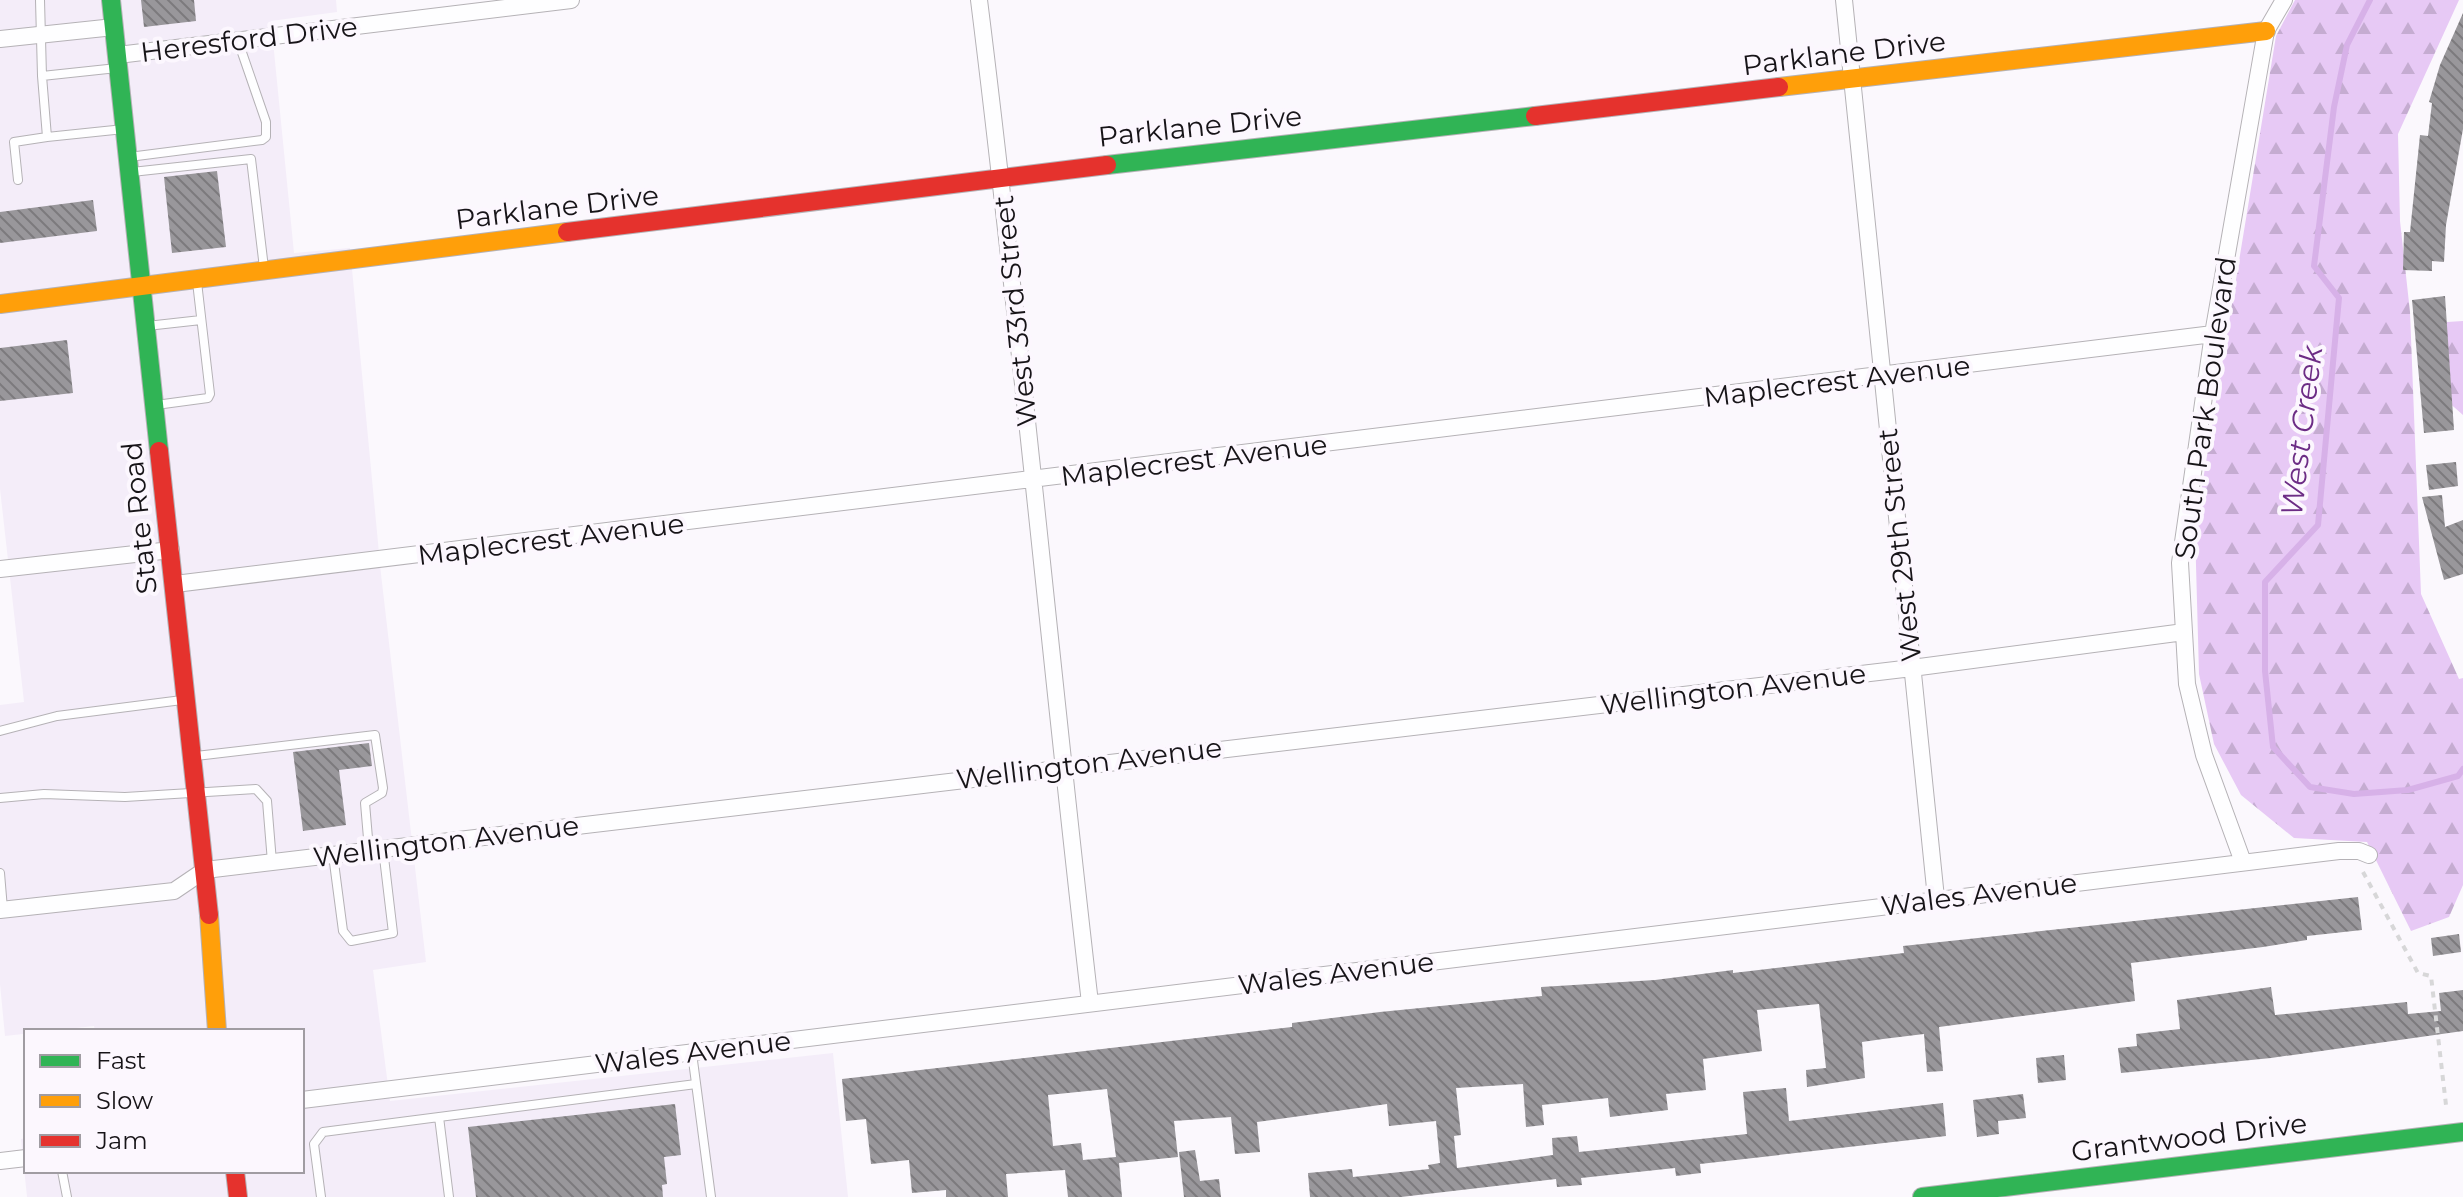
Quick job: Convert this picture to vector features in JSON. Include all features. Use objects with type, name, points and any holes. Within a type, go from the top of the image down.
[{"type":"street","name":"State Road","points":[[111,0],[205,870],[217,1029]]},
{"type":"street","name":"Heresford Drive","points":[[118,62],[238,41],[571,0]]},
{"type":"street","name":"West 33rd Street","points":[[979,0],[1090,1003]]},
{"type":"street","name":"West 29th Street","points":[[1844,0],[1936,898]]},
{"type":"street","name":"South Park Boulevard","points":[[2243,862],[2204,755],[2187,684],[2180,563],[2213,334],[2266,31],[2284,0]]},
{"type":"street","points":[[0,39],[114,27]]},
{"type":"street","name":"Parklane Drive","points":[[0,304],[142,289],[1001,177],[2266,31]]},
{"type":"street","name":"Maplecrest Avenue","points":[[175,584],[2213,334]]},
{"type":"street","points":[[0,569],[171,550]]},
{"type":"street","name":"Wellington Avenue","points":[[2,909],[174,891],[205,870],[1062,766],[1912,668],[2184,632]]},
{"type":"street","name":"Wales Avenue","points":[[304,1100],[2243,862],[2339,851],[2365,862]]},
{"type":"street","name":"Grantwood Drive","points":[[1922,1197],[2463,1132]]},
{"type":"street","points":[[0,1161],[24,1158]]},
{"type":"street","points":[[235,1173],[238,1197]]},
{"type":"lane","points":[[40,0],[47,137]]},
{"type":"lane","points":[[129,164],[266,137],[266,122],[238,41]]},
{"type":"lane","points":[[42,76],[118,62]]},
{"type":"lane","points":[[18,180],[14,142],[125,129]]},
{"type":"lane","points":[[129,164],[251,159],[265,273]]},
{"type":"lane","points":[[155,405],[208,398],[210,394],[197,282]]},
{"type":"lane","points":[[146,327],[201,320]]},
{"type":"lane","points":[[0,731],[57,716],[187,699]]},
{"type":"lane","points":[[193,756],[375,735],[383,788],[382,793],[365,803],[393,933],[351,941],[343,931],[333,854]]},
{"type":"lane","points":[[0,798],[262,791],[267,801],[272,862]]},
{"type":"lane","points":[[0,873],[2,909]]},
{"type":"lane","points":[[692,1052],[711,1197]]},
{"type":"lane","points":[[321,1197],[314,1144],[323,1132],[696,1084]]},
{"type":"lane","points":[[439,1117],[449,1197]]},
{"type":"lane","points":[[62,1173],[67,1197]]},
{"type":"path","points":[[2365,862],[2418,973],[2431,976],[2446,1105]]},
{"type":"shaded area","points":[[0,0],[336,0],[337,12],[271,21],[294,253],[350,248],[381,574],[426,962],[373,970],[390,1101],[833,1053],[848,1197],[27,1197],[25,1173],[304,1173],[304,1029],[95,1029],[94,1026],[24,1029],[24,1034],[5,1036],[0,984],[0,705],[24,702],[0,489]]},
{"type":"shaded area","points":[[24,1138],[24,1168],[21,1139]]},
{"type":"green space","points":[[2295,0],[2459,0],[2398,134],[2400,221],[2410,312],[2421,594],[2459,679],[2463,678],[2463,885],[2449,917],[2411,931],[2367,842],[2294,838],[2241,795],[2214,744],[2199,674],[2195,529],[2276,36]]},
{"type":"green space","points":[[2463,321],[2463,415],[2446,400],[2443,358],[2447,322]]},
{"type":"building","points":[[141,0],[194,0],[196,21],[144,27]]},
{"type":"building","points":[[2463,13],[2463,129],[2446,225],[2444,262],[2432,261],[2432,271],[2403,270],[2404,232],[2410,232],[2420,135],[2428,136],[2432,103],[2429,102],[2440,65]]},
{"type":"building","points":[[217,171],[226,247],[172,253],[164,177]]},
{"type":"building","points":[[93,200],[97,231],[0,243],[0,212]]},
{"type":"building","points":[[2445,296],[2454,430],[2424,433],[2412,300]]},
{"type":"building","points":[[67,340],[73,393],[0,401],[0,348]]},
{"type":"building","points":[[2456,462],[2458,486],[2429,490],[2426,465]]},
{"type":"building","points":[[2442,495],[2445,527],[2463,520],[2463,574],[2444,580],[2422,497]]},
{"type":"building","points":[[369,743],[372,766],[339,770],[346,825],[303,831],[293,752]]},
{"type":"building","points":[[2358,897],[2362,930],[2307,936],[2307,940],[2263,947],[2131,963],[2135,1001],[1939,1027],[1943,1071],[1927,1072],[1924,1034],[1862,1042],[1865,1078],[1807,1087],[1806,1070],[1826,1068],[1819,1004],[1757,1010],[1762,1051],[1703,1059],[1706,1090],[1666,1094],[1668,1110],[1610,1117],[1608,1098],[1542,1105],[1544,1125],[1526,1127],[1523,1084],[1456,1088],[1461,1135],[1454,1136],[1457,1168],[1553,1155],[1552,1138],[1577,1136],[1579,1152],[1747,1134],[1743,1092],[1786,1088],[1789,1121],[1943,1103],[1946,1136],[1700,1164],[1701,1173],[1676,1176],[1675,1168],[1581,1178],[1582,1185],[1557,1187],[1556,1179],[1401,1197],[1310,1197],[1308,1173],[1352,1169],[1353,1177],[1429,1169],[1428,1165],[1440,1163],[1436,1121],[1389,1126],[1387,1104],[1257,1122],[1260,1152],[1235,1154],[1231,1117],[1174,1121],[1178,1157],[1119,1163],[1122,1197],[1068,1197],[1065,1170],[1006,1174],[1008,1197],[946,1197],[946,1190],[912,1193],[909,1160],[871,1164],[866,1119],[846,1121],[842,1079],[1292,1027],[1292,1023],[1380,1012],[1542,996],[1541,987],[1655,980],[1733,970],[1733,973],[1904,953],[1903,946]],"holes":[[[1107,1089],[1116,1157],[1083,1160],[1081,1143],[1053,1146],[1048,1095]]]},
{"type":"building","points":[[2459,934],[2461,952],[2433,956],[2431,938]]},
{"type":"building","points":[[2271,987],[2275,1015],[2407,1002],[2408,1014],[2441,1011],[2439,993],[2463,990],[2463,1031],[2271,1058],[2121,1073],[2118,1048],[2137,1046],[2136,1034],[2180,1029],[2177,1000]]},
{"type":"building","points":[[2064,1055],[2066,1080],[2038,1083],[2036,1058]]},
{"type":"building","points":[[2023,1094],[2026,1118],[1998,1121],[1999,1134],[1977,1137],[1973,1100]]},
{"type":"building","points":[[675,1104],[681,1155],[664,1157],[667,1184],[662,1185],[663,1197],[476,1197],[468,1127]]},
{"type":"building","points":[[1195,1150],[1200,1181],[1219,1179],[1221,1197],[1184,1197],[1179,1152]]},
{"type":"waterway","name":"West Creek","points":[[2370,0],[2347,45],[2334,107],[2314,266],[2339,298],[2318,525],[2265,582],[2265,671],[2273,747],[2310,787],[2354,794],[2408,790],[2458,776],[2463,769]]},
{"type":"traffic: fast","points":[[111,0],[159,451]]},
{"type":"traffic: fast","points":[[1107,165],[1535,116]]},
{"type":"traffic: fast","points":[[1922,1197],[2463,1132]]},
{"type":"traffic: slow","points":[[1779,87],[2266,31]]},
{"type":"traffic: slow","points":[[0,304],[567,232]]},
{"type":"traffic: slow","points":[[209,915],[217,1029]]},
{"type":"traffic: jam","points":[[1535,116],[1779,87]]},
{"type":"traffic: jam","points":[[567,232],[1107,165]]},
{"type":"traffic: jam","points":[[159,451],[209,915]]},
{"type":"traffic: jam","points":[[235,1173],[238,1197]]}]
